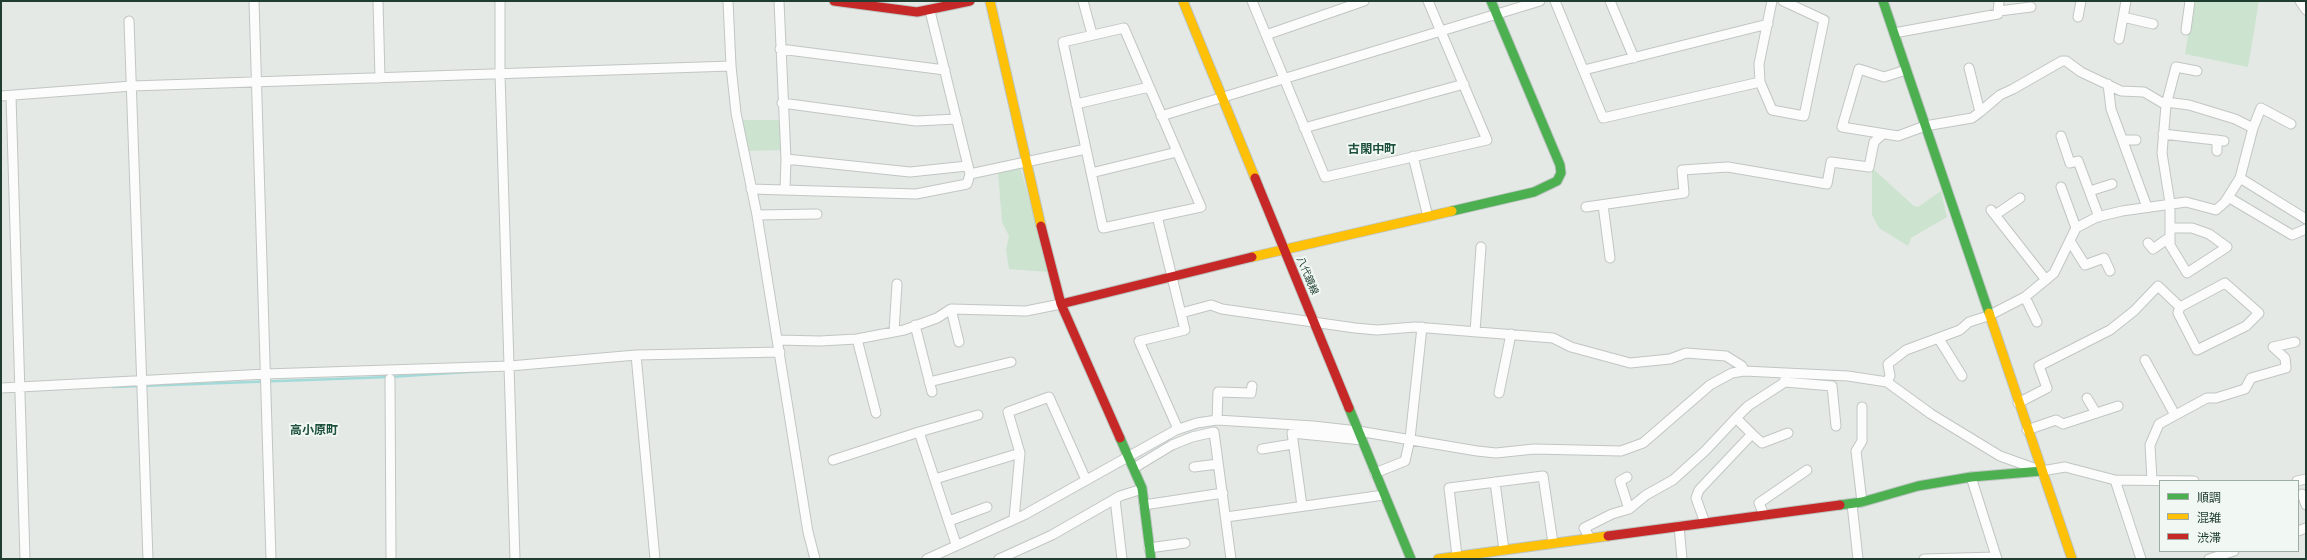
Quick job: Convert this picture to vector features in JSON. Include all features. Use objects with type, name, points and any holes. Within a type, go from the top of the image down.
[{"type":"street","points":[[254,1],[258,82],[271,559]]},
{"type":"street","points":[[378,1],[380,78]]},
{"type":"street","points":[[500,1],[500,74],[515,559]]},
{"type":"street","points":[[728,1],[731,66],[736,113],[757,215],[808,532],[815,559]]},
{"type":"street","points":[[779,1],[782,103],[786,159],[785,189]]},
{"type":"street","points":[[834,1],[917,12],[930,11],[970,1]]},
{"type":"street","points":[[990,1],[1052,274],[1061,304],[1142,489],[1151,559]]},
{"type":"street","points":[[1083,1],[1092,34]]},
{"type":"street","name":"八代鏡線","points":[[1183,1],[1411,559]]},
{"type":"street","points":[[1252,1],[1325,177],[1487,140],[1428,1]]},
{"type":"street","points":[[1266,35],[1364,1]]},
{"type":"street","points":[[778,340],[820,341],[856,339],[915,325],[937,318],[951,309],[1026,311],[1061,304],[1284,249],[1534,192],[1548,187],[1557,181],[1561,172],[1554,150],[1491,1]]},
{"type":"street","points":[[1161,116],[1284,80],[1540,1]]},
{"type":"street","points":[[1555,1],[1603,118],[1760,82]]},
{"type":"street","points":[[1610,1],[1634,58]]},
{"type":"street","points":[[1772,1],[1759,64],[1760,82],[1772,110],[1804,116],[1824,20],[1783,1]]},
{"type":"street","points":[[1884,1],[1988,316],[2072,559]]},
{"type":"street","points":[[1999,1],[1999,11]]},
{"type":"street","points":[[2078,17],[2081,1]]},
{"type":"street","points":[[2119,39],[2126,1]]},
{"type":"street","points":[[2186,30],[2190,1]]},
{"type":"street","points":[[2300,1],[2306,10]]},
{"type":"street","points":[[1894,33],[1998,14],[1999,11],[2031,7]]},
{"type":"street","points":[[751,189],[916,194],[968,184],[969,170],[930,11]]},
{"type":"street","points":[[2123,17],[2154,24]]},
{"type":"street","points":[[128,21],[132,86],[148,559]]},
{"type":"street","points":[[1584,70],[1768,24]]},
{"type":"street","points":[[1124,28],[1201,207],[1103,228],[1063,42],[1092,34],[1124,28]]},
{"type":"street","points":[[780,49],[945,70]]},
{"type":"street","points":[[1906,70],[1884,77],[1859,69],[1842,126],[1898,136],[1925,126],[1972,118],[2000,94],[2014,90],[2062,61],[2066,61],[2081,72],[2121,91],[2144,92],[2166,104],[2189,105],[2235,119],[2253,128]]},
{"type":"street","points":[[1,96],[132,86],[731,66]]},
{"type":"street","points":[[2170,228],[2192,228],[2209,234],[2227,246],[2187,273],[2170,245],[2170,228],[2170,203],[2162,153],[2166,104],[2176,67],[2196,71]]},
{"type":"street","points":[[1969,68],[1980,112]]},
{"type":"street","points":[[1304,128],[1464,84]]},
{"type":"street","points":[[2108,84],[2111,109],[2147,207]]},
{"type":"street","points":[[1076,104],[1149,87]]},
{"type":"street","points":[[11,96],[25,559]]},
{"type":"street","points":[[782,103],[916,121],[956,119]]},
{"type":"street","points":[[1887,382],[1890,376],[1888,364],[1906,350],[1940,339],[1960,330],[1969,322],[1988,316],[2025,298],[2054,273],[2076,228],[2099,217],[2170,203],[2186,202],[2216,210],[2228,197],[2240,178],[2253,128],[2261,108],[2291,124]]},
{"type":"street","points":[[1586,207],[1684,193],[1682,170],[1728,167],[1827,184],[1831,162],[1869,167],[1874,142],[1883,134]]},
{"type":"street","points":[[2163,134],[2220,140],[2217,151]]},
{"type":"street","points":[[2061,136],[2070,163],[2078,161],[2099,217]]},
{"type":"street","points":[[2122,140],[2136,140]]},
{"type":"street","points":[[786,159],[910,172],[969,170],[1026,162],[1086,149]]},
{"type":"street","points":[[1091,174],[1177,152]]},
{"type":"street","points":[[1413,156],[1428,216]]},
{"type":"street","points":[[2240,178],[2306,219]]},
{"type":"street","points":[[2090,191],[2112,184]]},
{"type":"street","points":[[2061,187],[2076,228]]},
{"type":"street","points":[[2228,197],[2292,235],[2306,229]]},
{"type":"street","points":[[2020,198],[1993,213],[2046,280]]},
{"type":"street","points":[[1603,205],[1610,258]]},
{"type":"street","points":[[757,215],[817,214]]},
{"type":"street","points":[[1157,216],[1185,330],[1139,341],[1178,429]]},
{"type":"street","points":[[2148,243],[2153,249],[2170,237]]},
{"type":"street","points":[[2070,241],[2085,265],[2104,258],[2110,271]]},
{"type":"street","points":[[1475,332],[1481,247]]},
{"type":"street","points":[[2225,283],[2259,313],[2246,326],[2199,354],[2178,313],[2180,307],[2225,283]]},
{"type":"street","points":[[894,331],[897,284]]},
{"type":"street","points":[[2018,403],[2047,388],[2039,366],[2110,330],[2134,311],[2158,286],[2180,307]]},
{"type":"street","points":[[2025,298],[2037,322]]},
{"type":"street","points":[[1181,313],[1211,305],[1222,308],[1377,330],[1422,328],[1553,338],[1571,347],[1630,363],[1670,359],[1686,353],[1726,356],[1742,366],[1744,371]]},
{"type":"street","points":[[951,309],[959,342]]},
{"type":"street","points":[[915,325],[931,387],[1010,362]]},
{"type":"street","points":[[1375,473],[1405,460],[1410,439],[1422,328]]},
{"type":"street","points":[[1499,393],[1511,334]]},
{"type":"street","points":[[856,339],[876,413]]},
{"type":"street","points":[[1940,339],[1962,376]]},
{"type":"street","points":[[2152,480],[2150,445],[2159,424],[2207,398],[2216,398],[2245,389],[2251,378],[2286,368],[2285,358],[2274,348],[2295,342]]},
{"type":"street","points":[[1,388],[19,390],[143,385],[510,366],[636,355],[780,352]]},
{"type":"street","points":[[636,355],[655,559]]},
{"type":"street","points":[[2145,360],[2175,415]]},
{"type":"street","points":[[927,559],[956,544],[1014,519],[1178,429],[1217,420],[1358,431],[1496,452],[1534,449],[1621,451],[1643,443],[1721,378],[1744,371],[1832,386],[1836,426]]},
{"type":"street","points":[[1590,538],[1584,528],[1612,514],[1628,509],[1646,495],[1673,480],[1705,451],[1748,406],[1785,378],[1848,376],[1887,382],[1930,414],[2000,456],[2042,471]]},
{"type":"street","points":[[390,379],[391,559]]},
{"type":"street","points":[[1217,420],[1218,392],[1251,393],[1252,386]]},
{"type":"street","points":[[1014,519],[1020,453],[1008,412],[1049,397],[1086,480]]},
{"type":"street","points":[[2087,398],[2096,413]]},
{"type":"street","points":[[2027,430],[2056,420],[2063,424],[2118,406]]},
{"type":"street","points":[[1862,407],[1862,441],[1856,451],[1862,502]]},
{"type":"street","points":[[833,460],[919,432],[978,415]]},
{"type":"street","points":[[1736,418],[1762,443],[1788,433]]},
{"type":"street","points":[[919,432],[956,544]]},
{"type":"street","points":[[1134,468],[1172,445],[1192,437],[1214,432],[1231,559]]},
{"type":"street","points":[[1302,506],[1292,433],[1362,440]]},
{"type":"street","points":[[1705,523],[1696,498],[1700,490],[1752,434]]},
{"type":"street","points":[[1262,449],[1293,444]]},
{"type":"street","points":[[935,479],[1020,453]]},
{"type":"street","points":[[1194,467],[1218,464]]},
{"type":"street","points":[[1438,559],[1457,556],[1493,556],[1504,550],[1852,504],[1918,486],[1970,477],[2042,471],[2065,467],[2115,480],[2159,480]]},
{"type":"street","points":[[1764,515],[1758,504],[1770,492],[1803,470]]},
{"type":"street","points":[[1457,556],[1449,488],[1543,476],[1553,543]]},
{"type":"street","points":[[1924,559],[1997,558],[1970,477]]},
{"type":"street","points":[[1620,480],[1628,509]]},
{"type":"street","points":[[2115,480],[2141,559]]},
{"type":"street","points":[[1495,482],[1504,550]]},
{"type":"street","points":[[999,559],[1052,535],[1115,499],[1142,489]]},
{"type":"street","points":[[1144,505],[1223,493]]},
{"type":"street","points":[[2302,494],[2306,505]]},
{"type":"street","points":[[1226,517],[1384,495]]},
{"type":"street","points":[[1115,499],[1122,559]]},
{"type":"street","points":[[1852,504],[1858,559]]},
{"type":"street","points":[[949,521],[987,507]]},
{"type":"street","points":[[1679,526],[1682,559]]},
{"type":"street","points":[[1149,548],[1185,543]]},
{"type":"street","points":[[2209,559],[2231,552]]},
{"type":"green space","points":[[2194,1],[2259,1],[2248,67],[2185,54]]},
{"type":"green space","points":[[742,120],[781,120],[783,150],[748,151]]},
{"type":"green space","points":[[1020,166],[1049,272],[1009,269],[1006,250],[1009,236],[1002,222],[998,172]]},
{"type":"green space","points":[[1872,168],[1914,206],[1918,207],[1941,191],[1947,217],[1911,238],[1908,246],[1879,228],[1872,215]]},
{"type":"waterway","points":[[113,387],[389,377],[484,371]]},
{"type":"traffic: fast","points":[[1452,211],[1534,192],[1557,181],[1561,173],[1560,165],[1491,1]]},
{"type":"traffic: fast","points":[[1883,1],[1989,313]]},
{"type":"traffic: fast","points":[[1349,408],[1411,559]]},
{"type":"traffic: fast","points":[[1120,438],[1142,488],[1151,559]]},
{"type":"traffic: fast","points":[[1840,505],[1862,502],[1918,486],[1971,477],[2042,471]]},
{"type":"traffic: slow","points":[[990,1],[1041,226]]},
{"type":"traffic: slow","points":[[1183,1],[1255,178]]},
{"type":"traffic: slow","points":[[1252,257],[1452,211]]},
{"type":"traffic: slow","points":[[1989,313],[2072,559]]},
{"type":"traffic: slow","points":[[1438,559],[1608,536]]},
{"type":"traffic: jam","points":[[834,1],[917,12],[970,1]]},
{"type":"traffic: jam","points":[[1255,178],[1349,408]]},
{"type":"traffic: jam","points":[[1041,226],[1061,304],[1120,438]]},
{"type":"traffic: jam","points":[[1061,304],[1252,257]]},
{"type":"traffic: jam","points":[[1608,536],[1840,505]]},
{"type":"district","name":"古閑中町","points":[[1372,150]]},
{"type":"district","name":"高小原町","points":[[314,431]]}]
